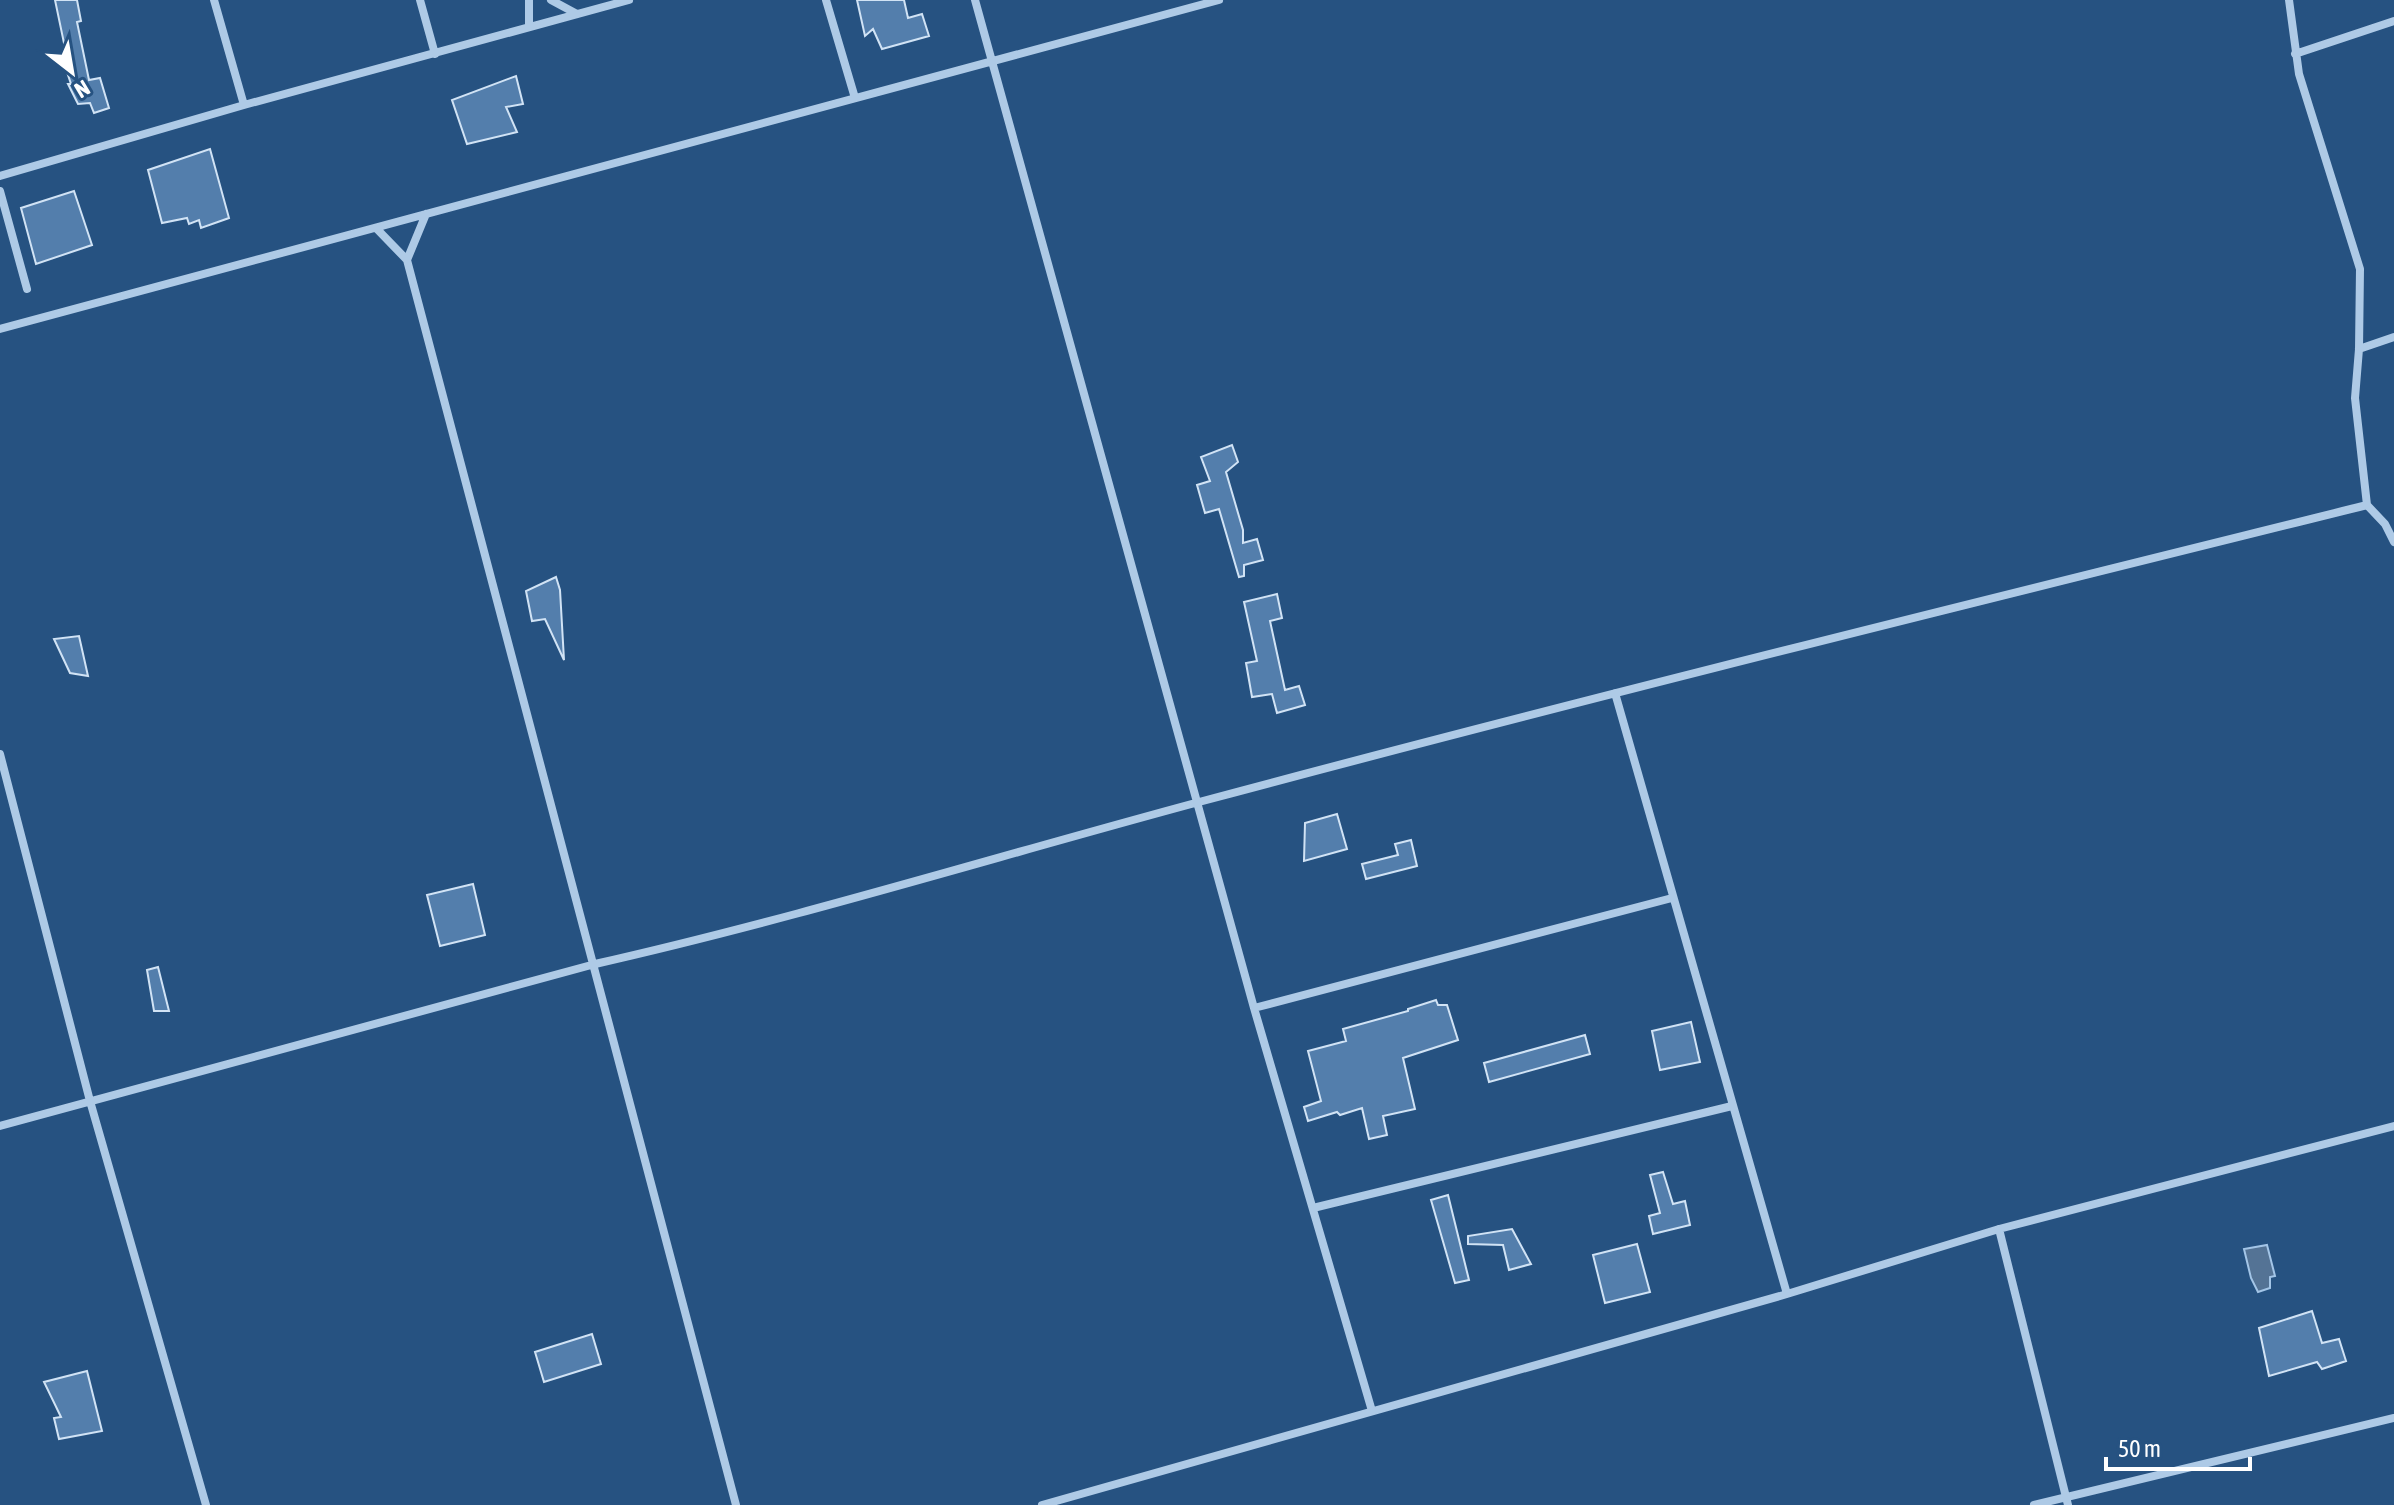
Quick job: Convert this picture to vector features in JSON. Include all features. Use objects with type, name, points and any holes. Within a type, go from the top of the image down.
[{"type":"street","points":[[214,0],[244,105]]},
{"type":"street","points":[[420,0],[435,54]]},
{"type":"street","points":[[529,0],[529,27]]},
{"type":"street","points":[[551,0],[578,14]]},
{"type":"street","points":[[0,176],[244,105],[629,0]]},
{"type":"street","points":[[826,0],[855,98]]},
{"type":"street","points":[[975,0],[1254,1008],[1372,1411]]},
{"type":"street","points":[[0,329],[1219,0]]},
{"type":"street","points":[[2289,0],[2299,74],[2360,269],[2355,398],[2367,505],[2385,524],[2394,542]]},
{"type":"street","points":[[2295,54],[2394,21]]},
{"type":"street","points":[[0,191],[27,289]]},
{"type":"street","points":[[407,260],[426,214]]},
{"type":"street","points":[[376,228],[407,260],[736,1505]]},
{"type":"street","points":[[2359,349],[2394,337]]},
{"type":"street","points":[[0,1126],[595,964],[694,942],[1199,802],[1615,693],[2367,505]]},
{"type":"street","points":[[1615,693],[1787,1294]]},
{"type":"street","points":[[0,754],[90,1101],[206,1505]]},
{"type":"street","points":[[1254,1008],[1672,898]]},
{"type":"street","points":[[1313,1208],[1732,1106]]},
{"type":"street","points":[[1042,1505],[1787,1294],[1999,1229],[2394,1126]]},
{"type":"street","points":[[1999,1229],[2067,1501]]},
{"type":"street","points":[[2034,1505],[2067,1501],[2394,1418]]},
{"type":"water","points":[[2267,1245],[2275,1276],[2270,1277],[2270,1288],[2258,1292],[2244,1249]]},
{"type":"building","points":[[55,0],[77,0],[81,21],[77,22],[89,80],[100,78],[109,108],[94,113],[90,103],[78,104],[68,84],[71,84],[64,63],[64,43]]},
{"type":"building","points":[[857,0],[904,0],[908,18],[922,14],[929,36],[882,49],[873,29],[865,36]]},
{"type":"building","points":[[516,76],[523,104],[506,107],[517,132],[467,144],[452,100]]},
{"type":"building","points":[[210,149],[229,218],[201,228],[199,220],[189,224],[187,218],[162,223],[148,170]]},
{"type":"building","points":[[74,191],[92,245],[36,264],[21,208]]},
{"type":"building","points":[[1232,445],[1238,462],[1226,472],[1243,530],[1243,543],[1257,539],[1263,560],[1244,565],[1244,576],[1239,577],[1219,509],[1205,513],[1197,485],[1210,481],[1201,457]]},
{"type":"building","points":[[556,577],[560,590],[564,660],[545,619],[532,621],[526,591]]},
{"type":"building","points":[[1277,594],[1282,618],[1270,621],[1285,690],[1299,686],[1305,705],[1277,713],[1272,694],[1252,697],[1246,663],[1257,661],[1244,602]]},
{"type":"building","points":[[79,636],[88,676],[70,673],[54,639]]},
{"type":"building","points":[[1337,814],[1347,849],[1304,861],[1305,823]]},
{"type":"building","points":[[1411,840],[1417,866],[1366,879],[1362,864],[1398,855],[1395,844]]},
{"type":"building","points":[[473,884],[485,935],[440,946],[427,895]]},
{"type":"building","points":[[158,967],[169,1011],[154,1011],[147,970]]},
{"type":"building","points":[[1436,1000],[1438,1005],[1447,1005],[1458,1040],[1403,1058],[1415,1109],[1383,1116],[1387,1135],[1369,1139],[1362,1108],[1308,1121],[1304,1107],[1321,1101],[1308,1051],[1346,1041],[1343,1029]]},
{"type":"building","points":[[1691,1022],[1700,1062],[1660,1070],[1652,1031]]},
{"type":"building","points":[[1585,1035],[1590,1054],[1489,1082],[1484,1063]]},
{"type":"building","points":[[1663,1172],[1673,1204],[1685,1201],[1690,1225],[1653,1234],[1649,1216],[1660,1213],[1650,1175]]},
{"type":"building","points":[[1448,1195],[1469,1280],[1455,1283],[1431,1200]]},
{"type":"building","points":[[1512,1229],[1531,1264],[1509,1270],[1503,1245],[1468,1244],[1468,1236]]},
{"type":"building","points":[[1637,1244],[1650,1292],[1605,1303],[1593,1255]]},
{"type":"building","points":[[2312,1311],[2322,1343],[2339,1339],[2346,1361],[2322,1369],[2317,1362],[2269,1376],[2259,1328]]},
{"type":"building","points":[[592,1334],[601,1364],[544,1382],[535,1352]]},
{"type":"building","points":[[87,1371],[102,1431],[59,1439],[54,1418],[61,1417],[44,1382]]}]
